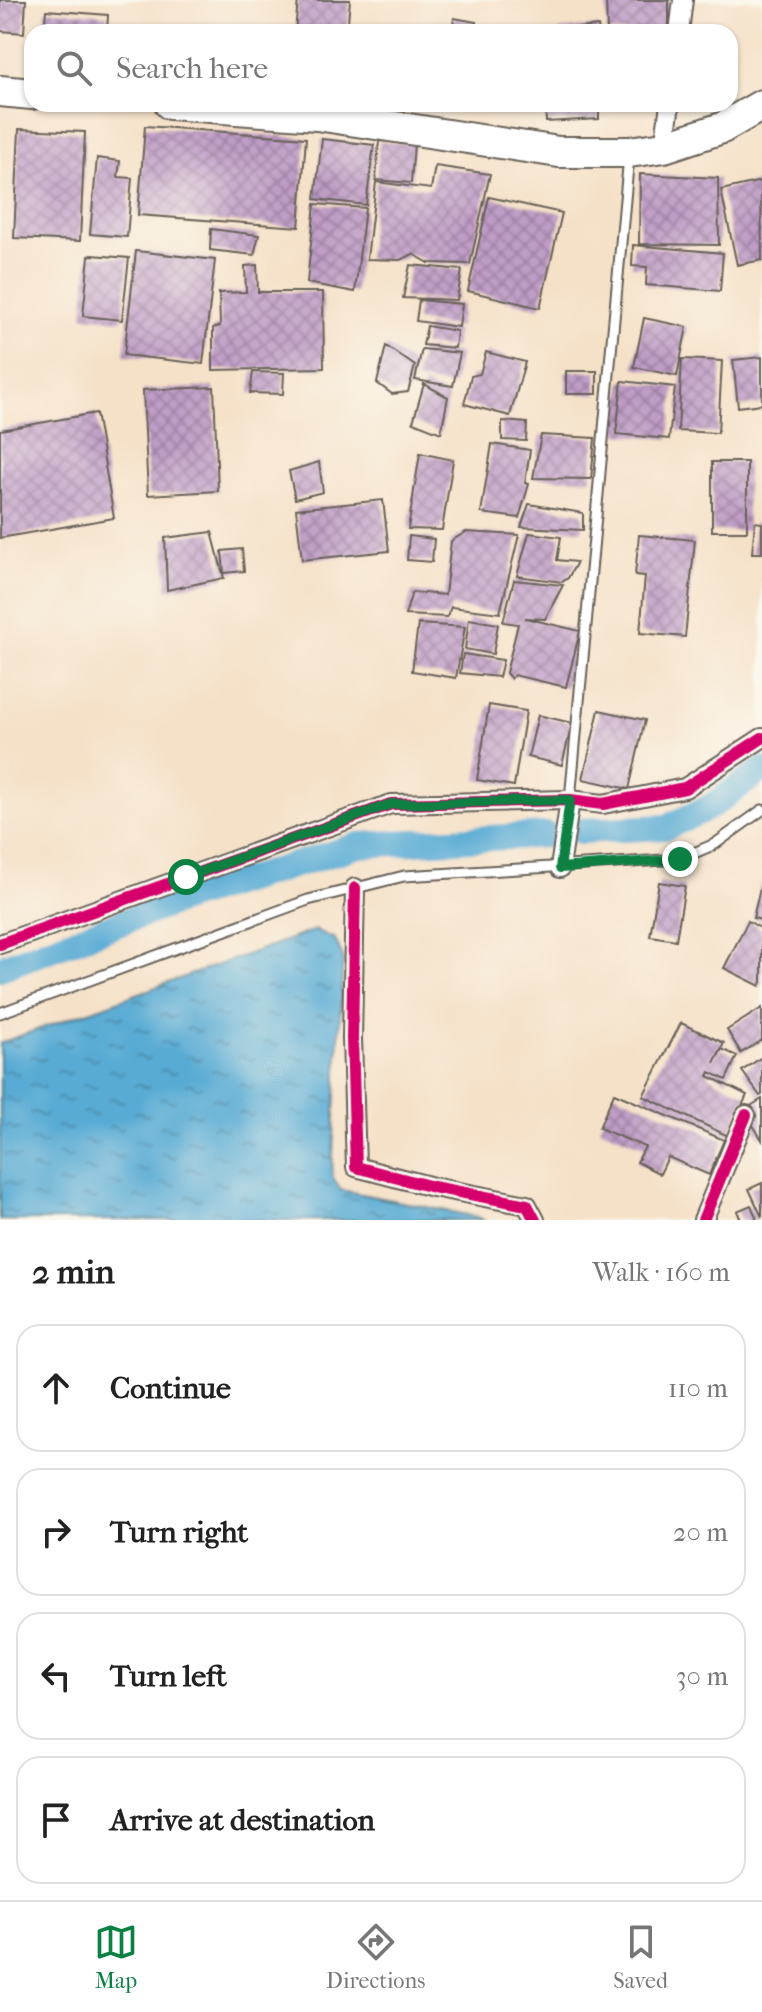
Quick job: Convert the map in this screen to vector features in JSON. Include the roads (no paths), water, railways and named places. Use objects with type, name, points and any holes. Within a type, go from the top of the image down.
[{"type":"main road","points":[[0,91],[24,93]]},
{"type":"main road","points":[[277,112],[317,115],[559,152],[629,152],[664,147],[722,128],[762,105]]},
{"type":"street","points":[[680,24],[683,0]]},
{"type":"street","points":[[664,147],[669,112]]},
{"type":"street","points":[[0,944],[391,804],[570,800],[603,804],[685,788],[762,738]]},
{"type":"street","points":[[560,868],[570,800]]},
{"type":"street","points":[[355,888],[352,1038],[356,1167],[433,1187],[527,1205],[535,1220]]},
{"type":"street","points":[[703,1220],[746,1115]]},
{"type":"lane","points":[[570,800],[629,152]]},
{"type":"lane","points":[[0,1013],[308,900],[404,876],[680,859],[715,844],[762,810]]},
{"type":"water","points":[[315,930],[335,939],[343,957],[332,1176],[341,1190],[483,1220],[0,1220],[0,1043]]},
{"type":"waterway","points":[[580,831],[667,827],[710,807],[762,770]]},
{"type":"waterway","points":[[0,968],[179,901],[359,845],[546,835]]}]
